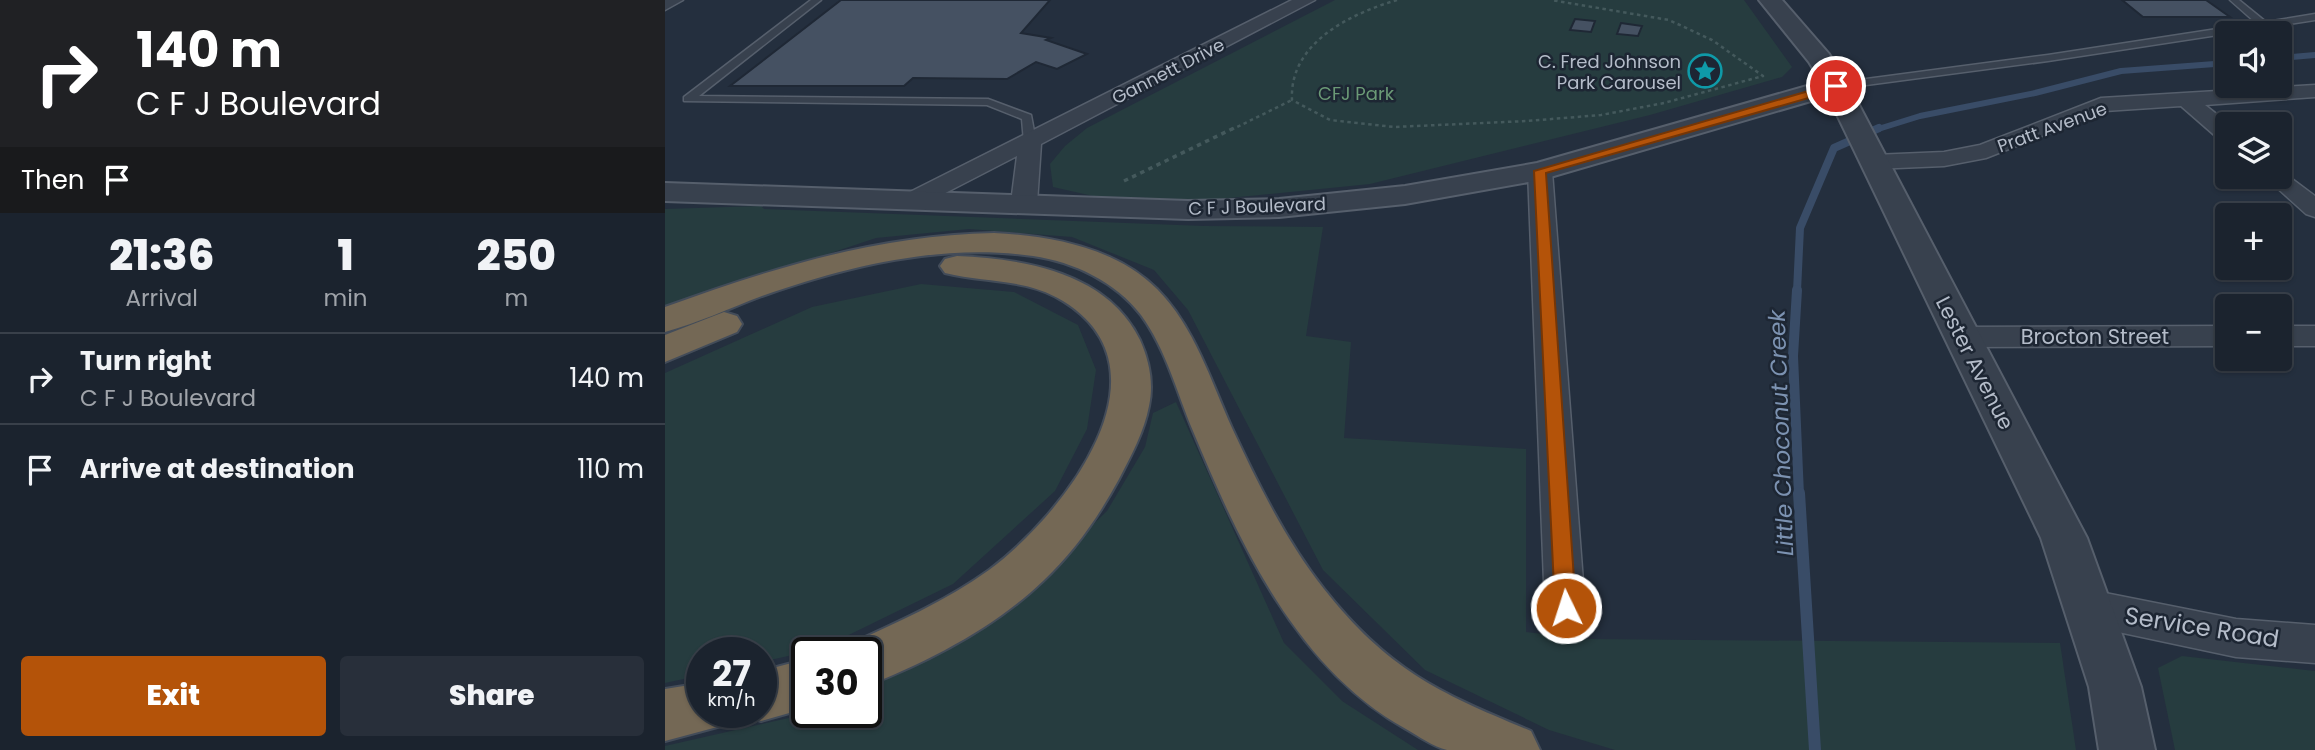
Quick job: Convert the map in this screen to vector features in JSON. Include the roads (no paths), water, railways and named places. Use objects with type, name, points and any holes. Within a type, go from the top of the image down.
[{"type":"highway","points":[[665,320],[798,271],[880,250],[916,244],[1017,244],[1061,251],[1107,269],[1142,293],[1154,307],[1182,359],[1236,482],[1287,578],[1319,623],[1381,685],[1442,722],[1512,750]]},
{"type":"highway","points":[[665,349],[780,300],[825,285],[871,272],[928,266],[984,268],[1044,278],[1080,294],[1100,308],[1115,327],[1128,348],[1132,387],[1125,419],[1107,458],[1083,498],[1045,549],[1002,587],[950,620],[882,654]]},
{"type":"highway","points":[[665,715],[686,711]]},
{"type":"street","points":[[665,5],[674,0]]},
{"type":"street","name":"Gannett Drive","points":[[915,199],[1306,0]]},
{"type":"street","name":"Lester Avenue","points":[[1770,0],[1820,59],[1836,86],[2064,538],[2115,687],[2127,750]]},
{"type":"street","name":"C F J Boulevard","points":[[665,192],[1188,210],[1279,208],[1405,195],[1540,171],[1836,86]]},
{"type":"street","name":"Pratt Avenue","points":[[1872,158],[1944,159],[1986,151],[2101,105],[2315,91]]},
{"type":"street","points":[[2185,99],[2215,124]]},
{"type":"street","points":[[1024,203],[1030,142]]},
{"type":"street","points":[[1540,171],[1566,608]]},
{"type":"street","points":[[2291,189],[2315,209]]},
{"type":"street","name":"Brocton Street","points":[[1962,337],[2215,336]]},
{"type":"street","points":[[2292,336],[2315,336]]},
{"type":"street","name":"Service Road","points":[[2090,608],[2236,638],[2315,644]]},
{"type":"lane","points":[[817,0],[688,99],[988,102],[1027,117],[1030,142]]},
{"type":"lane","points":[[2234,0],[2259,21]]},
{"type":"lane","points":[[2292,21],[2315,17]]},
{"type":"lane","points":[[1836,86],[2215,33]]},
{"type":"waterway","name":"Little Choconut Creek","points":[[2292,57],[2315,55]]},
{"type":"waterway","name":"Little Choconut Creek","points":[[1875,130],[1920,116],[2035,93],[2121,71],[2215,64]]},
{"type":"waterway","name":"Little Choconut Creek","points":[[1797,291],[1800,228],[1834,148],[1879,128]]},
{"type":"waterway","name":"Little Choconut Creek","points":[[1797,290],[1793,356],[1799,495]]},
{"type":"waterway","name":"Little Choconut Creek","points":[[1799,493],[1815,750]]},
{"type":"place","name":"C. Fred Johnson Park Carousel","points":[[1705,71]]},
{"type":"park label","name":"CFJ Park","points":[[1356,93]]}]
